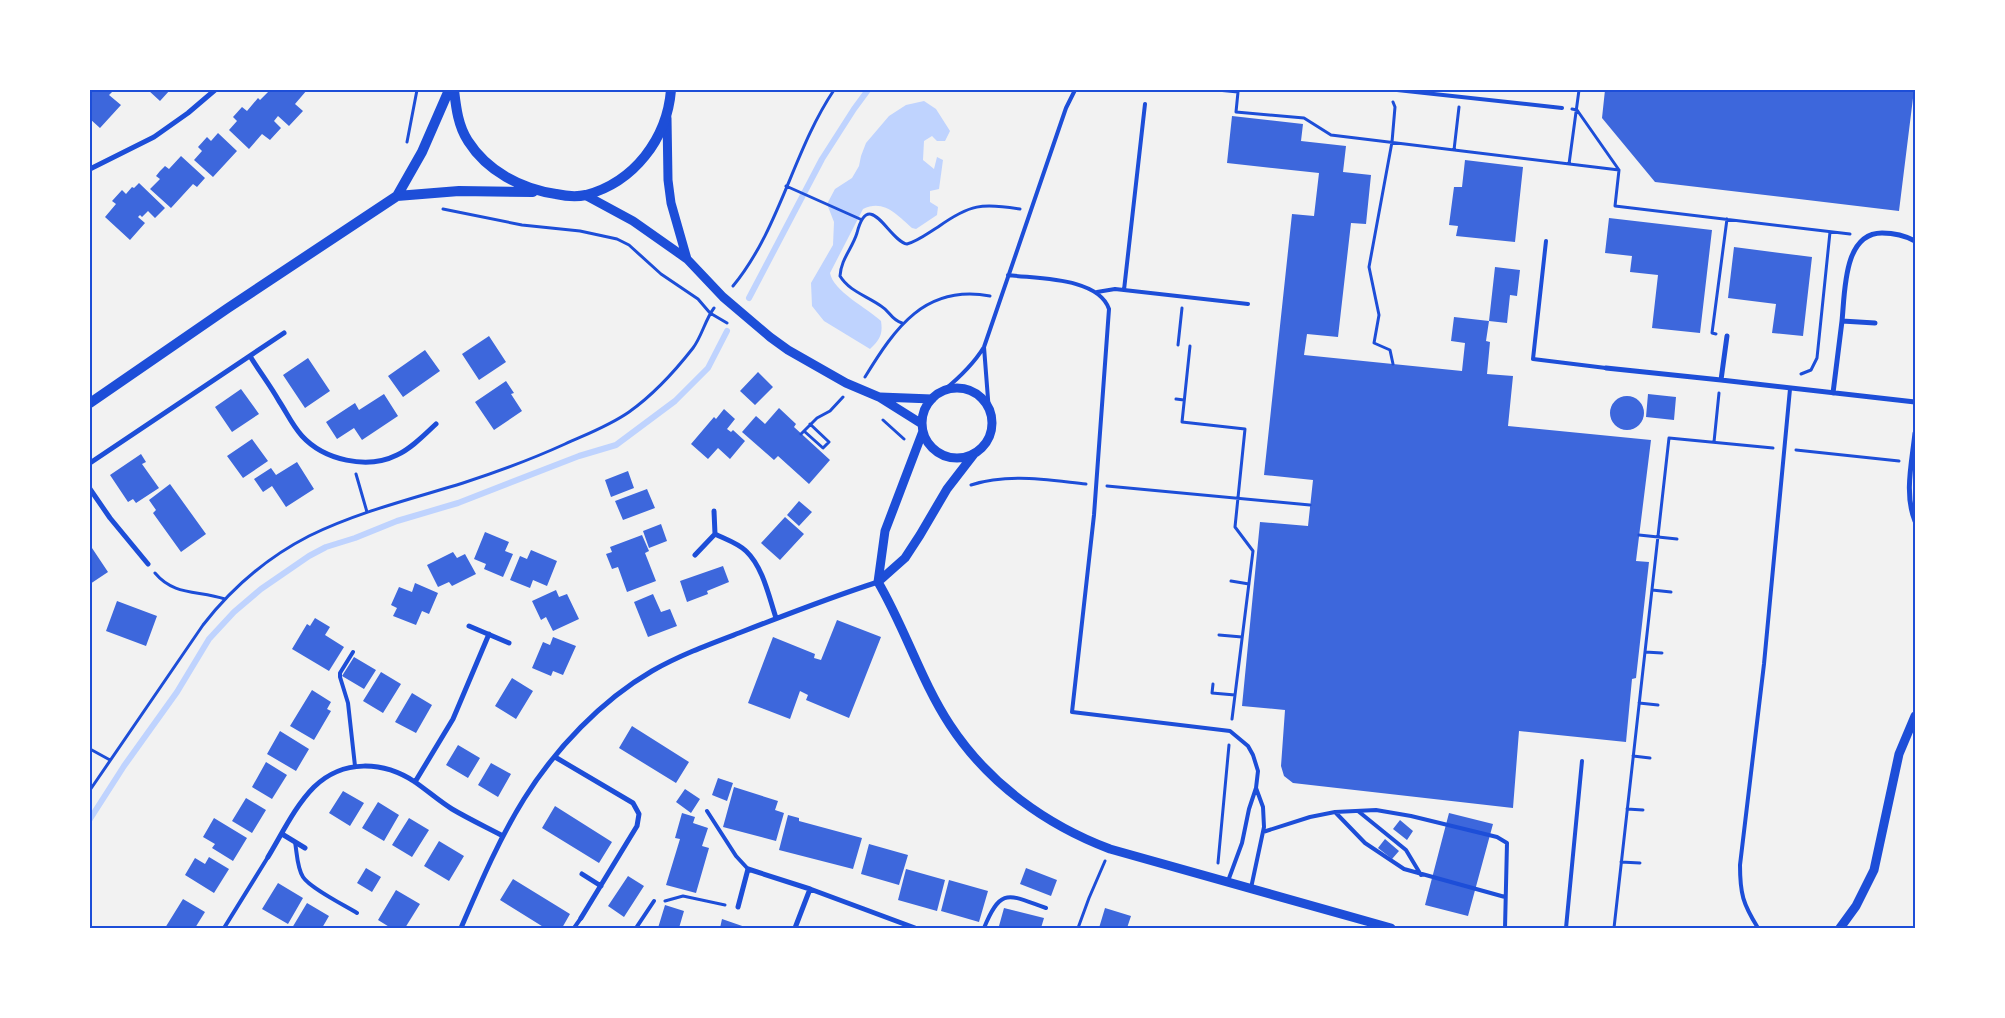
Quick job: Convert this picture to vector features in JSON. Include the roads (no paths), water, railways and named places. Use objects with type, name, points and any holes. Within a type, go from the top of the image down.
[{"type":"main road","points":[[90,404],[228,308],[397,196],[430,134],[449,90]]},
{"type":"main road","points":[[454,90],[458,120],[468,141],[503,176],[520,185],[542,192]]},
{"type":"main road","points":[[397,196],[433,192],[542,192],[575,196],[585,195],[612,185],[638,165],[647,153],[666,117],[671,90]]},
{"type":"street","points":[[90,169],[154,137],[188,113],[215,90]]},
{"type":"street","points":[[666,117],[668,180],[671,203],[687,259]]},
{"type":"street","points":[[585,195],[632,221],[687,259],[723,297],[788,350],[815,367],[858,389],[879,397],[922,428],[929,444],[943,456],[954,458],[966,457],[976,452]]},
{"type":"street","points":[[1833,393],[1849,264],[1856,248],[1867,236],[1878,233],[1906,236],[1915,241]]},
{"type":"street","points":[[1842,321],[1875,323]]},
{"type":"street","points":[[90,463],[284,333]]},
{"type":"street","points":[[1721,380],[1727,336]]},
{"type":"street","points":[[250,356],[290,420],[304,438],[328,453],[351,461],[368,463],[396,456],[436,424]]},
{"type":"street","points":[[1606,368],[1915,402]]},
{"type":"street","points":[[461,928],[503,836],[525,797],[555,758],[602,708],[652,671],[706,646],[776,618],[878,582],[905,558],[947,488],[984,444],[990,434],[990,412],[985,404],[971,392],[961,389],[943,392],[932,399],[924,410],[922,428],[885,530],[878,582],[950,724],[984,768],[1038,813],[1066,830],[1110,849],[1250,890],[1391,928]]},
{"type":"street","points":[[879,397],[932,399]]},
{"type":"street","points":[[1915,433],[1910,506],[1915,521]]},
{"type":"street","points":[[90,489],[110,518],[148,564]]},
{"type":"street","points":[[695,555],[715,534],[714,511]]},
{"type":"street","points":[[715,534],[745,550],[753,559],[766,588],[776,618]]},
{"type":"street","points":[[469,626],[509,643]]},
{"type":"street","points":[[416,782],[452,719],[489,634]]},
{"type":"street","points":[[1840,928],[1856,906],[1874,870],[1899,754],[1915,716]]},
{"type":"street","points":[[555,758],[633,803],[638,814],[638,826],[580,918]]},
{"type":"street","points":[[268,857],[314,788],[327,776],[342,769],[355,766],[391,770],[416,782],[451,808],[503,836]]},
{"type":"street","points":[[282,834],[305,848]]},
{"type":"street","points":[[738,907],[748,869],[810,889],[915,928]]},
{"type":"street","points":[[582,874],[601,886]]},
{"type":"street","points":[[795,928],[810,889]]},
{"type":"lane","points":[[943,392],[976,361],[984,347],[1066,108],[1075,90]]},
{"type":"lane","points":[[1397,90],[1562,108]]},
{"type":"lane","points":[[1124,290],[1144,104]]},
{"type":"lane","points":[[1546,241],[1533,359],[1606,368]]},
{"type":"lane","points":[[1008,275],[1079,285],[1097,292],[1107,303],[1110,319],[1095,484],[1094,515],[1072,712],[1230,731],[1242,739],[1253,755],[1258,771],[1256,788],[1249,809],[1242,843],[1227,883]]},
{"type":"lane","points":[[1097,292],[1110,289],[1124,290],[1248,304]]},
{"type":"lane","points":[[984,347],[990,412]]},
{"type":"lane","points":[[1758,928],[1748,911],[1740,889],[1740,865],[1764,664],[1790,389]]},
{"type":"lane","points":[[353,652],[340,673],[340,677],[348,703],[355,766]]},
{"type":"lane","points":[[1566,928],[1582,761]]},
{"type":"lane","points":[[1250,890],[1263,832],[1263,807],[1256,788]]},
{"type":"lane","points":[[1358,810],[1406,850],[1421,875]]},
{"type":"lane","points":[[1263,832],[1310,817],[1335,812],[1376,810],[1402,814],[1498,836],[1507,843],[1504,928]]},
{"type":"lane","points":[[707,811],[736,856],[748,869]]},
{"type":"lane","points":[[1335,812],[1374,850],[1404,869],[1505,897]]},
{"type":"lane","points":[[295,842],[303,877],[356,913]]},
{"type":"lane","points":[[224,928],[268,857]]},
{"type":"lane","points":[[984,928],[996,903],[1007,896],[1014,896],[1046,908]]},
{"type":"lane","points":[[636,928],[654,901]]},
{"type":"lane","points":[[574,928],[580,918]]},
{"type":"water","points":[[924,101],[936,109],[950,131],[945,141],[937,141],[932,136],[924,141],[923,160],[934,169],[937,157],[943,160],[939,189],[930,191],[930,202],[938,207],[937,215],[916,229],[884,207],[871,206],[863,209],[830,273],[832,280],[844,293],[881,321],[882,330],[880,336],[870,349],[824,321],[812,306],[811,283],[833,245],[834,222],[827,204],[835,189],[852,178],[859,166],[866,143],[889,116],[906,105]]},
{"type":"waterway","points":[[749,298],[822,159],[868,90]]},
{"type":"waterway","points":[[90,819],[124,766],[177,692],[209,639],[234,612],[261,589],[309,556],[326,547],[355,538],[397,521],[458,503],[579,456],[616,445],[675,401],[708,368],[727,331]]}]
